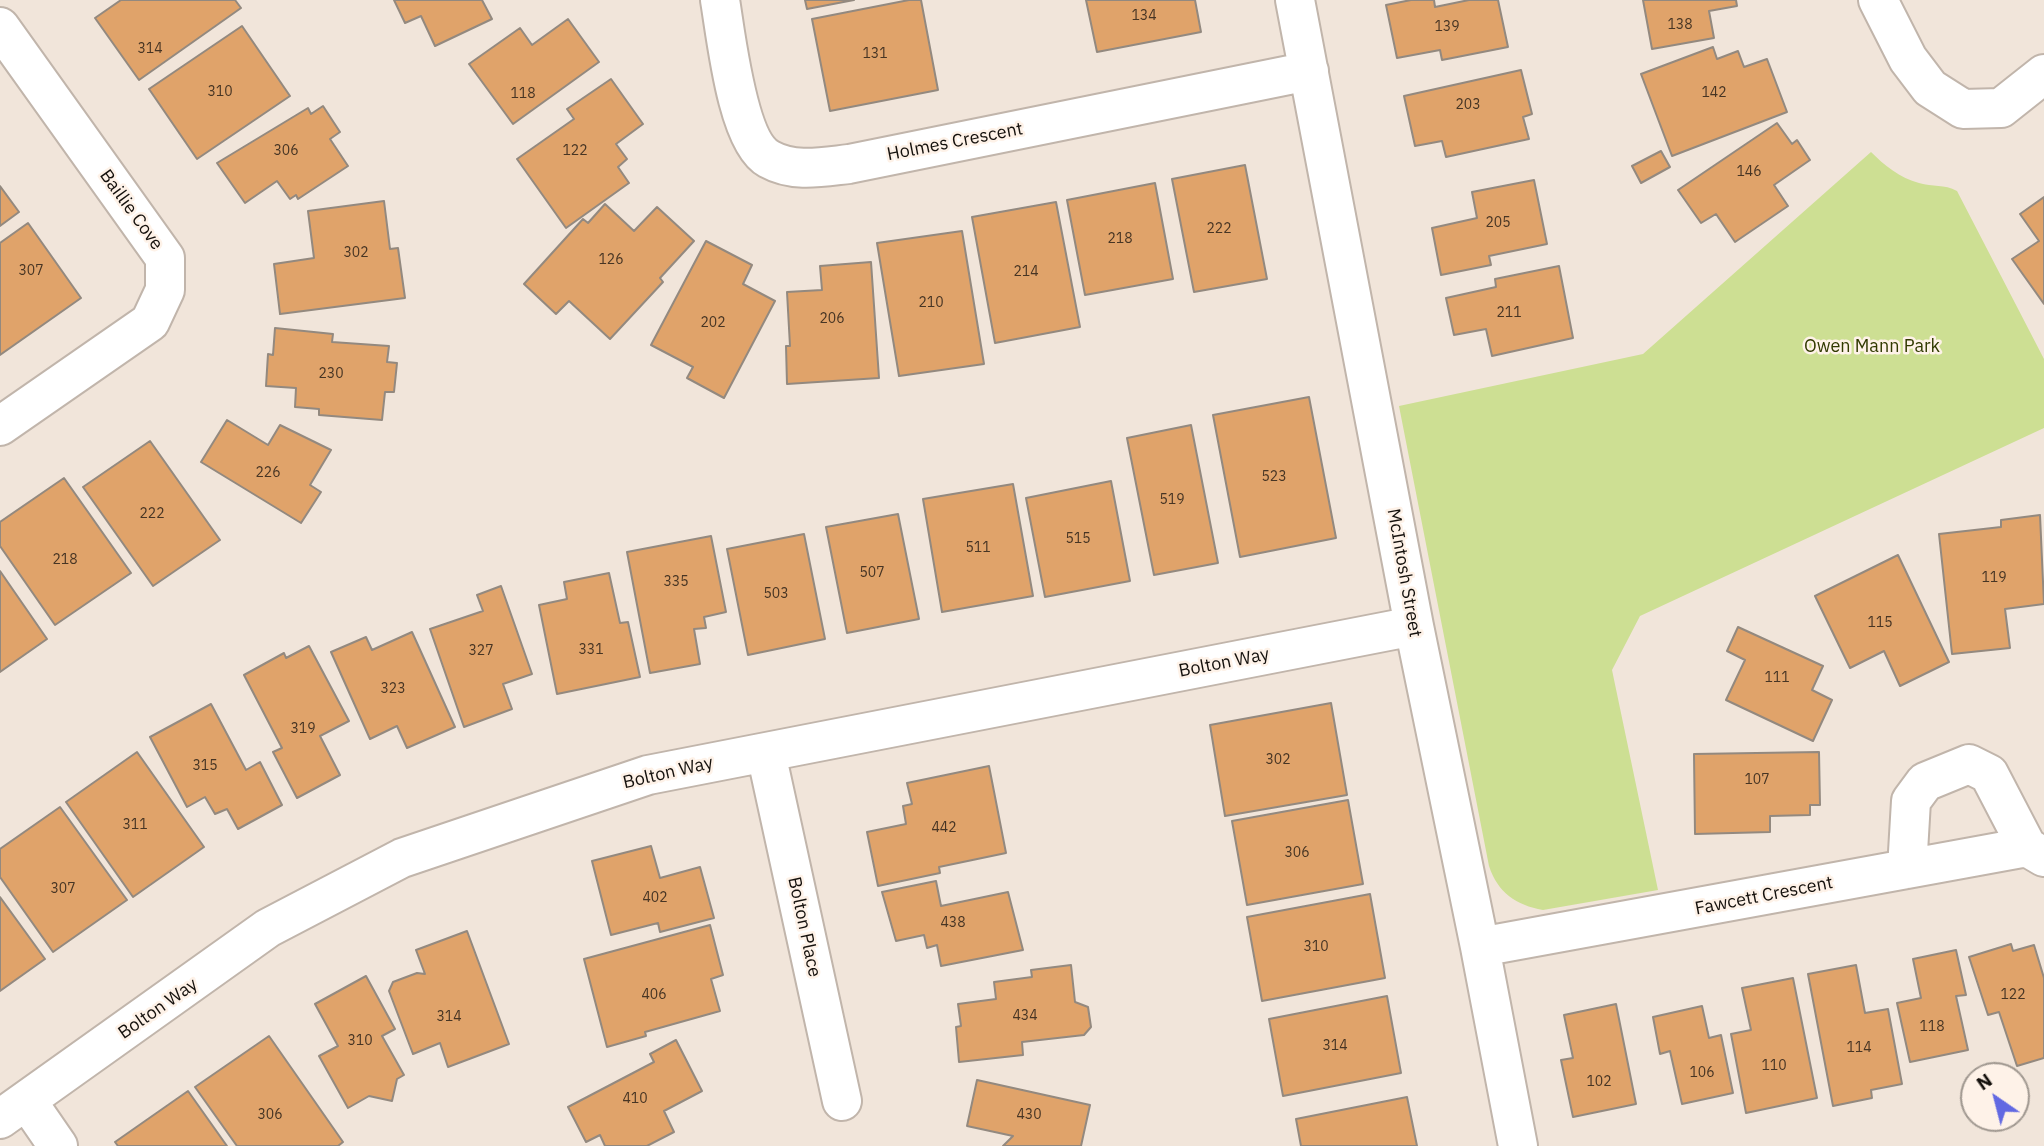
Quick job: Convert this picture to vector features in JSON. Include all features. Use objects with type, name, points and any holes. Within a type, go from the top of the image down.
[{"type":"street","name":"Holmes Crescent","points":[[720,0],[745,128],[767,159],[804,169],[849,164],[1309,71]]},
{"type":"street","name":"McIntosh Street","points":[[1295,0],[1414,626],[1518,1146]]},
{"type":"street","points":[[1878,0],[1908,59],[1930,88],[1963,109],[2001,108],[2044,74]]},
{"type":"street","name":"Baillie Cove","points":[[0,27],[165,258],[165,290],[150,322],[0,426]]},
{"type":"street","name":"Bolton Way","points":[[14,1110],[268,928],[402,858],[648,775],[1414,626]]},
{"type":"street","name":"Bolton Place","points":[[766,752],[842,1101]]},
{"type":"street","points":[[1907,869],[1911,800],[1924,782],[1969,764],[1989,774],[2036,852]]},
{"type":"street","name":"Fawcett Crescent","points":[[1480,947],[1907,869],[2036,852]]},
{"type":"street","points":[[14,1110],[58,1146]]},
{"type":"green space","name":"Owen Mann Park","points":[[1871,152],[1905,178],[1957,191],[2044,359],[2044,428],[1640,616],[1612,670],[1658,890],[1543,910],[1524,905],[1509,896],[1497,884],[1489,866],[1399,406],[1643,354]]},
{"type":"building","points":[[121,0],[235,0],[241,8],[139,80],[95,18]]},
{"type":"building","points":[[394,0],[482,0],[492,19],[435,46],[421,16],[405,23]]},
{"type":"building","points":[[805,0],[854,0],[807,9]]},
{"type":"building","points":[[921,0],[938,90],[830,111],[812,19]]},
{"type":"building","points":[[1086,0],[1195,0],[1201,32],[1097,52]]},
{"type":"building","points":[[1411,0],[1434,0],[1435,7],[1469,0],[1498,0],[1508,47],[1442,60],[1440,50],[1397,58],[1386,5]]},
{"type":"building","points":[[1643,0],[1736,0],[1737,6],[1709,11],[1714,38],[1652,49]]},
{"type":"building","points":[[568,19],[599,62],[513,124],[469,64],[520,28],[532,45]]},
{"type":"building","points":[[242,26],[290,96],[197,159],[149,89]]},
{"type":"building","points":[[1713,47],[1717,59],[1738,51],[1744,67],[1767,59],[1787,112],[1672,156],[1641,74]]},
{"type":"building","points":[[1521,70],[1532,114],[1523,117],[1529,139],[1446,157],[1442,141],[1415,146],[1404,96]]},
{"type":"building","points":[[611,79],[643,124],[616,144],[627,159],[618,167],[629,183],[566,228],[517,159],[574,119],[567,109]]},
{"type":"building","points":[[323,106],[340,132],[330,139],[348,166],[298,199],[296,195],[290,199],[277,181],[245,203],[217,163],[308,108],[311,114]]},
{"type":"building","points":[[1777,123],[1792,144],[1797,140],[1810,160],[1774,185],[1788,206],[1735,242],[1716,214],[1701,223],[1678,190]]},
{"type":"building","points":[[1661,151],[1670,167],[1641,183],[1632,166]]},
{"type":"building","points":[[1245,165],[1267,279],[1194,292],[1172,179]]},
{"type":"building","points":[[1534,180],[1547,244],[1489,256],[1491,265],[1441,275],[1432,228],[1477,218],[1472,192]]},
{"type":"building","points":[[1155,183],[1173,279],[1085,295],[1067,200]]},
{"type":"building","points":[[0,186],[19,212],[0,226]]},
{"type":"building","points":[[2044,197],[2044,304],[2012,259],[2039,241],[2020,214]]},
{"type":"building","points":[[384,201],[390,249],[398,248],[405,298],[280,314],[274,264],[314,258],[308,211]]},
{"type":"building","points":[[1056,202],[1080,327],[995,343],[972,217]]},
{"type":"building","points":[[605,204],[634,231],[657,207],[694,241],[660,278],[663,282],[610,339],[569,301],[556,314],[524,284],[583,219],[588,223]]},
{"type":"building","points":[[28,223],[81,298],[0,355],[0,243]]},
{"type":"building","points":[[962,231],[984,364],[899,376],[877,243]]},
{"type":"building","points":[[706,241],[752,265],[743,284],[775,301],[724,398],[687,378],[693,367],[651,345]]},
{"type":"building","points":[[871,262],[879,378],[787,384],[786,346],[790,346],[787,292],[822,290],[820,266]]},
{"type":"building","points":[[1559,266],[1573,338],[1492,356],[1486,329],[1454,335],[1446,298],[1496,287],[1495,279]]},
{"type":"building","points":[[275,328],[333,334],[332,342],[389,346],[387,362],[397,363],[394,392],[385,392],[382,420],[319,415],[319,409],[295,407],[296,388],[266,386],[268,354],[273,355]]},
{"type":"building","points":[[1309,397],[1336,538],[1240,557],[1213,415]]},
{"type":"building","points":[[227,420],[268,445],[280,425],[331,450],[310,485],[321,492],[301,523],[201,462]]},
{"type":"building","points":[[1191,425],[1218,563],[1154,575],[1127,438]]},
{"type":"building","points":[[150,441],[220,540],[153,586],[83,487]]},
{"type":"building","points":[[64,478],[131,573],[55,625],[0,546],[0,522]]},
{"type":"building","points":[[1111,481],[1130,581],[1045,597],[1026,498]]},
{"type":"building","points":[[1013,484],[1033,596],[942,612],[923,499]]},
{"type":"building","points":[[898,514],[919,619],[847,633],[826,527]]},
{"type":"building","points":[[2040,515],[2044,604],[2005,609],[2010,648],[1952,654],[1939,534],[2001,527],[2001,520]]},
{"type":"building","points":[[804,534],[825,639],[748,655],[727,549]]},
{"type":"building","points":[[711,536],[726,612],[704,617],[706,628],[694,629],[700,664],[650,673],[627,552]]},
{"type":"building","points":[[1898,555],[1949,662],[1900,686],[1884,651],[1850,668],[1815,596]]},
{"type":"building","points":[[0,571],[47,639],[0,672]]},
{"type":"building","points":[[609,573],[620,623],[628,622],[640,677],[557,694],[539,605],[567,599],[564,582]]},
{"type":"building","points":[[501,586],[532,674],[503,684],[512,709],[464,727],[430,629],[483,611],[477,595]]},
{"type":"building","points":[[1738,627],[1823,666],[1812,690],[1832,700],[1813,741],[1726,700],[1745,660],[1727,651]]},
{"type":"building","points":[[412,632],[455,727],[407,748],[397,726],[370,739],[331,652],[366,637],[372,650]]},
{"type":"building","points":[[309,646],[349,721],[320,736],[340,775],[297,798],[273,752],[282,748],[244,675],[284,653],[286,658]]},
{"type":"building","points":[[1331,703],[1347,795],[1225,816],[1210,725]]},
{"type":"building","points":[[211,704],[246,770],[260,762],[282,805],[238,829],[227,809],[215,814],[205,797],[187,807],[150,737]]},
{"type":"building","points":[[137,752],[204,847],[133,897],[66,802]]},
{"type":"building","points":[[1819,752],[1820,805],[1810,805],[1810,815],[1770,816],[1770,832],[1695,834],[1694,754]]},
{"type":"building","points":[[989,766],[1006,853],[939,867],[940,873],[878,886],[867,832],[906,824],[903,806],[912,804],[907,783]]},
{"type":"building","points":[[1348,800],[1363,884],[1247,905],[1232,821]]},
{"type":"building","points":[[60,807],[127,900],[53,952],[0,877],[0,849]]},
{"type":"building","points":[[651,846],[660,878],[700,867],[714,918],[660,932],[658,923],[611,935],[592,861]]},
{"type":"building","points":[[936,881],[941,906],[1008,892],[1023,950],[941,966],[937,945],[927,948],[924,935],[896,941],[882,892]]},
{"type":"building","points":[[1370,894],[1385,978],[1262,1001],[1247,917]]},
{"type":"building","points":[[0,897],[45,959],[0,991]]},
{"type":"building","points":[[710,925],[723,975],[711,979],[720,1011],[645,1032],[646,1036],[607,1047],[584,959]]},
{"type":"building","points":[[467,931],[509,1044],[448,1067],[440,1043],[413,1054],[389,991],[393,982],[417,973],[425,974],[416,950]]},
{"type":"building","points":[[2011,944],[2013,951],[2034,945],[2044,978],[2044,1058],[2030,1062],[2016,1062],[1999,1012],[1988,1015],[1969,957]]},
{"type":"building","points":[[1956,950],[1966,995],[1956,996],[1968,1050],[1910,1062],[1897,1003],[1921,998],[1913,959]]},
{"type":"building","points":[[1071,965],[1075,1002],[1088,1007],[1091,1027],[1084,1035],[1022,1042],[1023,1055],[959,1062],[956,1027],[961,1026],[958,1004],[996,999],[994,982],[1032,977],[1031,970]]},
{"type":"building","points":[[1856,965],[1865,1013],[1888,1009],[1902,1084],[1871,1090],[1872,1098],[1833,1106],[1808,974]]},
{"type":"building","points":[[366,976],[395,1029],[382,1036],[404,1075],[397,1079],[392,1101],[369,1096],[348,1108],[319,1056],[338,1046],[315,1004]]},
{"type":"building","points":[[1793,978],[1817,1098],[1746,1113],[1731,1034],[1751,1030],[1742,988]]},
{"type":"building","points":[[1387,996],[1401,1073],[1283,1096],[1269,1019]]},
{"type":"building","points":[[1616,1004],[1636,1104],[1573,1117],[1561,1060],[1573,1058],[1564,1015]]},
{"type":"building","points":[[1702,1006],[1709,1038],[1721,1035],[1733,1093],[1682,1104],[1670,1051],[1660,1054],[1653,1017]]},
{"type":"building","points":[[269,1036],[343,1142],[338,1146],[237,1146],[195,1087]]},
{"type":"building","points":[[676,1040],[702,1091],[664,1111],[674,1132],[647,1146],[605,1146],[600,1135],[586,1142],[568,1107],[654,1062],[650,1054]]},
{"type":"building","points":[[977,1080],[1090,1105],[1081,1146],[1003,1146],[1013,1136],[967,1126]]},
{"type":"building","points":[[188,1091],[227,1146],[118,1146],[115,1142]]},
{"type":"building","points":[[1407,1097],[1417,1146],[1301,1146],[1296,1119]]}]
